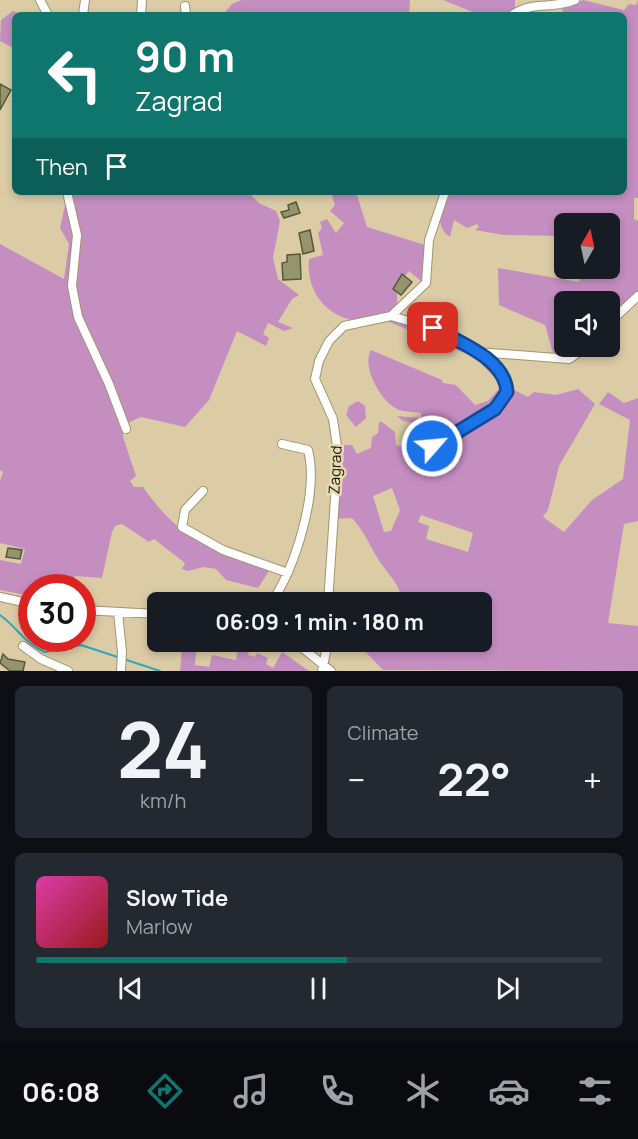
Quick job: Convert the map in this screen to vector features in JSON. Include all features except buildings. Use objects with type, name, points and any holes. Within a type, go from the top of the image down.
[{"type":"street","points":[[515,12],[520,6],[534,1],[562,3],[575,0]]},
{"type":"street","points":[[68,195],[77,235],[72,286],[78,317],[126,429]]},
{"type":"street","points":[[409,442],[442,446],[501,404],[507,392],[505,381],[477,352],[433,328],[392,315],[426,283],[429,240],[444,195]]},
{"type":"street","points":[[620,313],[638,296]]},
{"type":"street","name":"Zagrad","points":[[329,592],[338,453],[333,419],[315,379],[319,361],[329,341],[344,326],[392,315]]},
{"type":"street","points":[[477,352],[569,359],[572,357]]},
{"type":"street","points":[[277,592],[288,573],[308,504],[310,456],[308,450],[282,444]]},
{"type":"street","points":[[203,491],[185,510],[182,527],[223,550],[288,573]]},
{"type":"street","points":[[0,597],[18,601]]},
{"type":"street","points":[[96,611],[147,613]]},
{"type":"street","points":[[118,612],[122,652],[121,671]]},
{"type":"street","points":[[31,652],[68,671]]},
{"type":"street","points":[[306,652],[326,669]]},
{"type":"street","points":[[326,669],[327,652]]},
{"type":"shaded area","points":[[241,0],[410,0],[409,12],[225,12],[232,4]]},
{"type":"shaded area","points":[[443,0],[515,0],[515,8],[512,12],[473,12]]},
{"type":"shaded area","points":[[583,0],[624,10],[629,4],[636,5],[638,0],[638,198],[634,198],[634,219],[638,221],[638,293],[620,310],[620,291],[554,291],[554,356],[545,325],[499,305],[498,268],[579,282],[579,279],[620,279],[620,213],[554,213],[554,236],[504,235],[475,230],[479,227],[477,224],[467,228],[454,220],[450,237],[442,227],[440,216],[446,195],[627,195],[627,12],[563,12],[561,5],[575,4]]},
{"type":"shaded area","points":[[13,11],[15,12],[12,12],[12,47],[0,41],[1,20]]},
{"type":"shaded area","points":[[72,195],[251,195],[259,203],[276,211],[280,221],[273,258],[278,279],[299,295],[292,299],[278,322],[293,328],[284,331],[268,323],[263,334],[269,338],[266,346],[237,331],[209,400],[185,427],[141,417],[123,425],[123,437],[136,476],[130,481],[134,487],[143,487],[170,520],[198,541],[271,568],[258,588],[226,580],[216,569],[204,567],[187,571],[182,569],[185,563],[154,539],[149,542],[122,524],[115,526],[112,532],[102,578],[96,578],[96,574],[18,574],[18,593],[0,590],[0,560],[21,564],[25,549],[0,543],[0,481],[3,472],[0,470],[0,244],[64,279],[69,244],[60,228],[66,201],[73,198]]},
{"type":"shaded area","points":[[332,195],[357,195],[367,227],[425,245],[423,283],[409,271],[397,286],[397,306],[382,316],[366,320],[351,320],[336,314],[324,305],[315,293],[310,277],[309,259],[323,255],[318,233],[322,228],[320,222],[327,219],[336,233],[344,223],[330,211],[335,205]]},
{"type":"shaded area","points":[[395,318],[442,334],[467,351],[467,354],[384,320]]},
{"type":"shaded area","points":[[371,350],[442,380],[443,383],[456,385],[475,405],[488,401],[504,383],[504,391],[501,399],[489,411],[458,429],[432,421],[424,433],[423,442],[414,441],[419,424],[403,421],[397,416],[421,418],[421,413],[399,410],[385,399],[371,374],[369,357]]},
{"type":"shaded area","points":[[508,387],[528,397],[534,392],[556,395],[578,389],[595,404],[559,466],[548,510],[543,517],[564,532],[592,500],[623,479],[630,420],[599,404],[608,392],[624,403],[638,398],[638,521],[624,524],[608,623],[638,626],[638,671],[383,670],[366,652],[492,652],[492,592],[400,592],[356,522],[352,518],[335,519],[339,450],[345,445],[352,445],[357,454],[371,448],[372,437],[378,433],[379,422],[395,432],[396,445],[408,448],[409,444],[448,445],[460,432],[488,416]],"holes":[[[392,488],[400,510],[391,531],[384,532],[373,496]],[[421,515],[473,533],[468,552],[426,539],[429,526],[418,522]]]},
{"type":"shaded area","points":[[358,401],[365,406],[366,418],[356,427],[346,415],[349,406]]},
{"type":"shaded area","points":[[182,652],[196,652],[195,665],[209,667],[212,655],[236,660],[237,652],[249,652],[248,655],[255,657],[257,653],[268,658],[266,664],[273,668],[282,652],[309,671],[180,671]]},
{"type":"waterway","points":[[0,615],[32,645],[45,652],[81,645],[160,671]]},
{"type":"route","points":[[432,446],[442,446],[449,442],[459,431],[495,409],[501,404],[507,392],[505,381],[500,373],[484,357],[433,328]]}]
